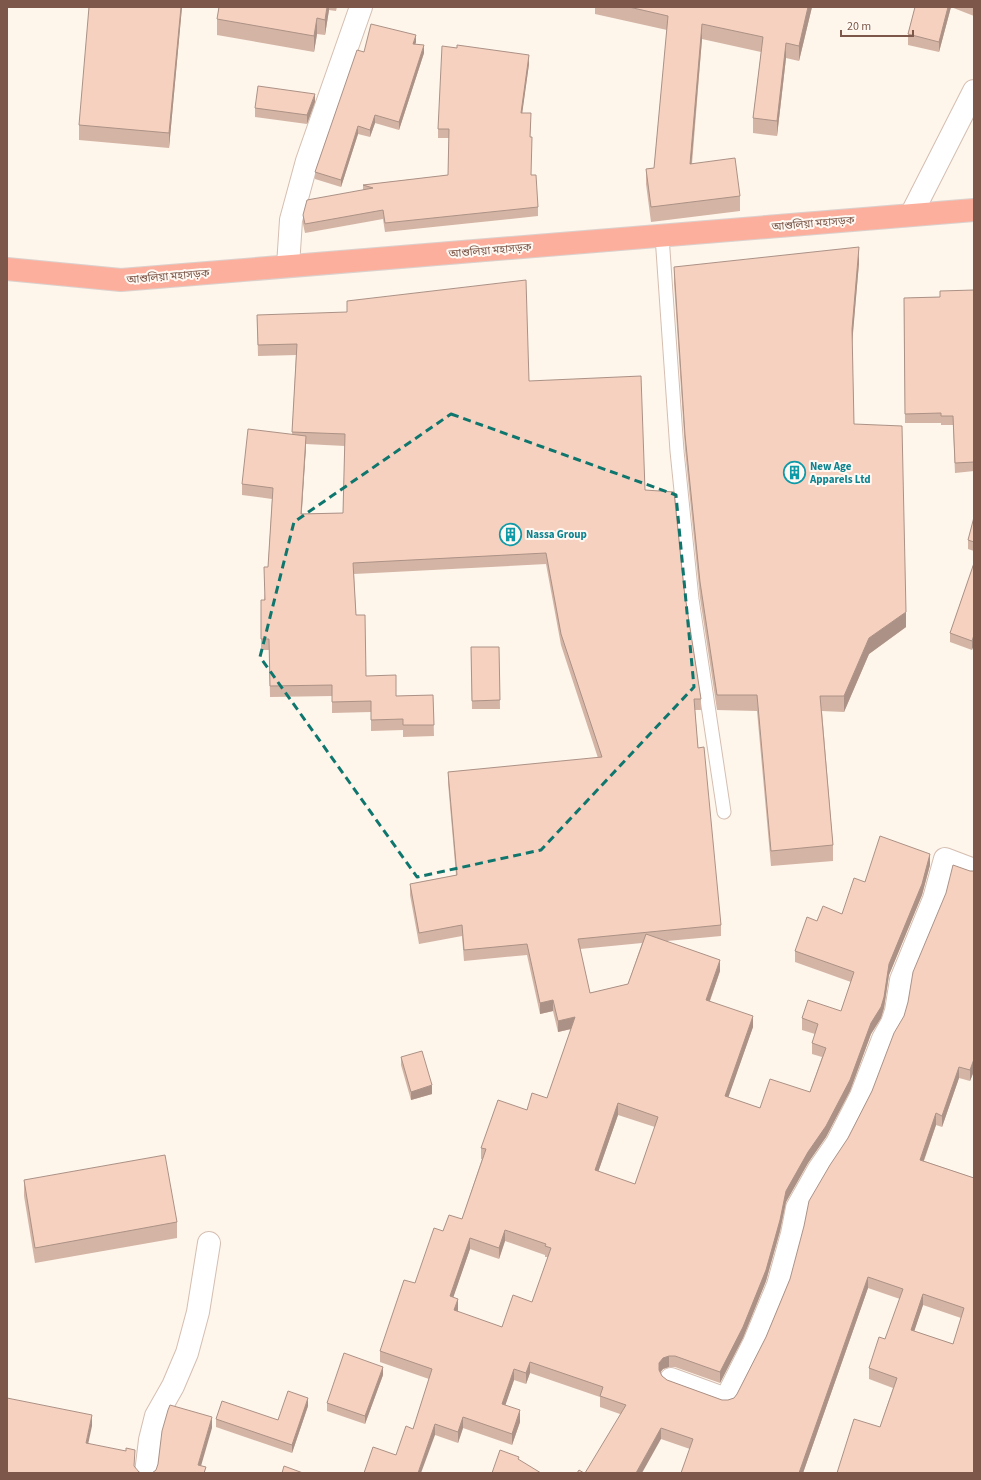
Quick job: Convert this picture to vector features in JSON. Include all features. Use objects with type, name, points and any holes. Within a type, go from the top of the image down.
[{"type":"highway","name":"আশুলিয়া মহাসড়ক","points":[[7,269],[121,280],[974,210]]},
{"type":"street","points":[[288,266],[291,220],[306,161],[361,7]]},
{"type":"street","points":[[911,215],[974,91]]},
{"type":"street","points":[[671,1379],[726,1399],[754,1343],[778,1285],[792,1234],[797,1208],[818,1169],[837,1142],[861,1096],[892,1023],[896,1010],[901,980],[934,900],[945,860],[974,870]]},
{"type":"street","points":[[146,1473],[150,1440],[156,1416],[173,1386],[187,1353],[198,1312],[209,1243]]},
{"type":"lane","points":[[662,236],[676,451],[691,591],[724,812]]},
{"type":"highlighted area","points":[[451,414],[676,495],[694,687],[541,850],[417,877],[260,657],[294,522]]},
{"type":"building","points":[[89,7],[181,7],[169,133],[79,125]]},
{"type":"building","points":[[219,7],[327,7],[325,20],[317,18],[314,36],[217,19]]},
{"type":"building","points":[[629,7],[808,7],[799,46],[786,43],[777,121],[753,118],[763,37],[702,24],[690,164],[735,158],[740,196],[651,207],[646,169],[654,168],[668,16]]},
{"type":"building","points":[[915,7],[948,7],[939,42],[908,34]]},
{"type":"building","points":[[371,24],[416,35],[413,44],[424,45],[399,122],[375,115],[370,130],[358,126],[341,180],[315,172],[357,50],[364,52]]},
{"type":"building","points":[[457,45],[529,55],[521,113],[531,113],[531,175],[536,175],[538,207],[385,223],[383,210],[305,224],[303,215],[307,200],[373,188],[363,185],[448,175],[449,129],[438,129],[442,46],[457,48]]},
{"type":"building","points":[[258,86],[315,94],[307,115],[255,108]]},
{"type":"building","name":"New Age Apparels Ltd","points":[[859,247],[852,329],[854,424],[902,426],[906,612],[869,638],[844,696],[820,696],[833,845],[771,851],[757,695],[717,695],[700,582],[685,435],[674,267]]},
{"type":"building","points":[[526,280],[529,381],[641,376],[645,490],[674,492],[684,589],[701,699],[694,699],[698,748],[704,747],[721,925],[578,939],[590,993],[628,984],[646,934],[720,960],[706,1000],[753,1016],[725,1096],[760,1108],[770,1079],[810,1092],[826,1048],[812,1043],[818,1024],[802,1018],[808,1000],[841,1011],[854,972],[795,951],[807,917],[817,921],[823,906],[842,914],[854,878],[865,882],[880,836],[930,854],[922,884],[889,964],[881,1007],[871,1023],[850,1080],[826,1126],[808,1152],[786,1191],[780,1220],[766,1270],[743,1327],[720,1372],[675,1356],[669,1356],[663,1358],[659,1363],[659,1370],[662,1376],[667,1380],[722,1400],[734,1398],[737,1394],[766,1337],[790,1279],[809,1201],[848,1138],[872,1091],[894,1033],[904,1016],[913,972],[946,893],[953,865],[974,871],[974,1059],[970,1070],[959,1067],[942,1116],[936,1113],[920,1160],[974,1178],[974,1473],[837,1473],[854,1419],[880,1427],[897,1378],[869,1368],[879,1337],[885,1339],[903,1289],[868,1277],[799,1473],[681,1473],[693,1439],[661,1428],[636,1473],[585,1473],[626,1405],[600,1396],[603,1387],[530,1362],[526,1373],[514,1369],[502,1404],[520,1410],[512,1434],[463,1417],[458,1432],[435,1424],[418,1473],[364,1473],[373,1447],[396,1455],[406,1426],[413,1429],[432,1369],[380,1351],[404,1280],[415,1283],[434,1228],[443,1231],[449,1215],[462,1219],[486,1149],[481,1148],[498,1100],[527,1110],[532,1093],[547,1098],[575,1017],[558,1021],[553,1000],[540,1003],[527,944],[464,950],[462,925],[419,933],[410,884],[457,875],[448,772],[602,757],[561,634],[546,553],[353,563],[356,615],[365,615],[366,676],[396,675],[396,696],[433,695],[434,725],[403,725],[403,719],[371,720],[371,701],[332,702],[332,685],[270,686],[269,639],[261,639],[261,600],[265,600],[264,567],[268,567],[273,488],[242,484],[248,429],[306,436],[301,514],[343,513],[345,434],[292,432],[297,344],[258,345],[257,315],[347,312],[347,301]],"holes":[[[618,1103],[658,1117],[635,1184],[595,1170]],[[505,1230],[546,1244],[545,1246],[551,1248],[532,1302],[513,1295],[502,1327],[454,1310],[458,1299],[450,1296],[470,1238],[499,1248]],[[923,1294],[964,1308],[953,1344],[911,1330]]]},
{"type":"building","points":[[974,290],[974,462],[955,463],[953,416],[941,416],[941,413],[905,414],[904,298],[940,297],[940,291]]},
{"type":"building","points":[[974,517],[974,542],[968,540]]},
{"type":"building","points":[[974,563],[974,635],[972,641],[950,633]]},
{"type":"building","points":[[471,647],[499,647],[500,700],[472,701]]},
{"type":"building","points":[[422,1051],[432,1085],[411,1092],[401,1057]]},
{"type":"building","points":[[165,1155],[177,1222],[35,1248],[24,1180]]},
{"type":"building","points":[[344,1353],[383,1367],[365,1416],[327,1403]]},
{"type":"building","points":[[288,1391],[308,1398],[292,1445],[216,1419],[222,1401],[278,1420]]},
{"type":"building","points":[[7,1398],[92,1415],[86,1443],[126,1451],[126,1448],[135,1450],[134,1466],[141,1473],[7,1473]]},
{"type":"building","points":[[170,1405],[212,1417],[198,1465],[206,1467],[204,1473],[152,1473],[156,1470],[158,1464],[162,1431]]},
{"type":"building","points":[[500,1450],[519,1457],[518,1459],[541,1473],[492,1473]]},
{"type":"building","points":[[284,1466],[303,1473],[282,1473]]},
{"type":"building","points":[[579,1470],[584,1473],[577,1473]]},
{"type":"place","name":"New Age Apparels Ltd","points":[[795,472]]},
{"type":"place","name":"Nassa Group","points":[[511,534]]}]
